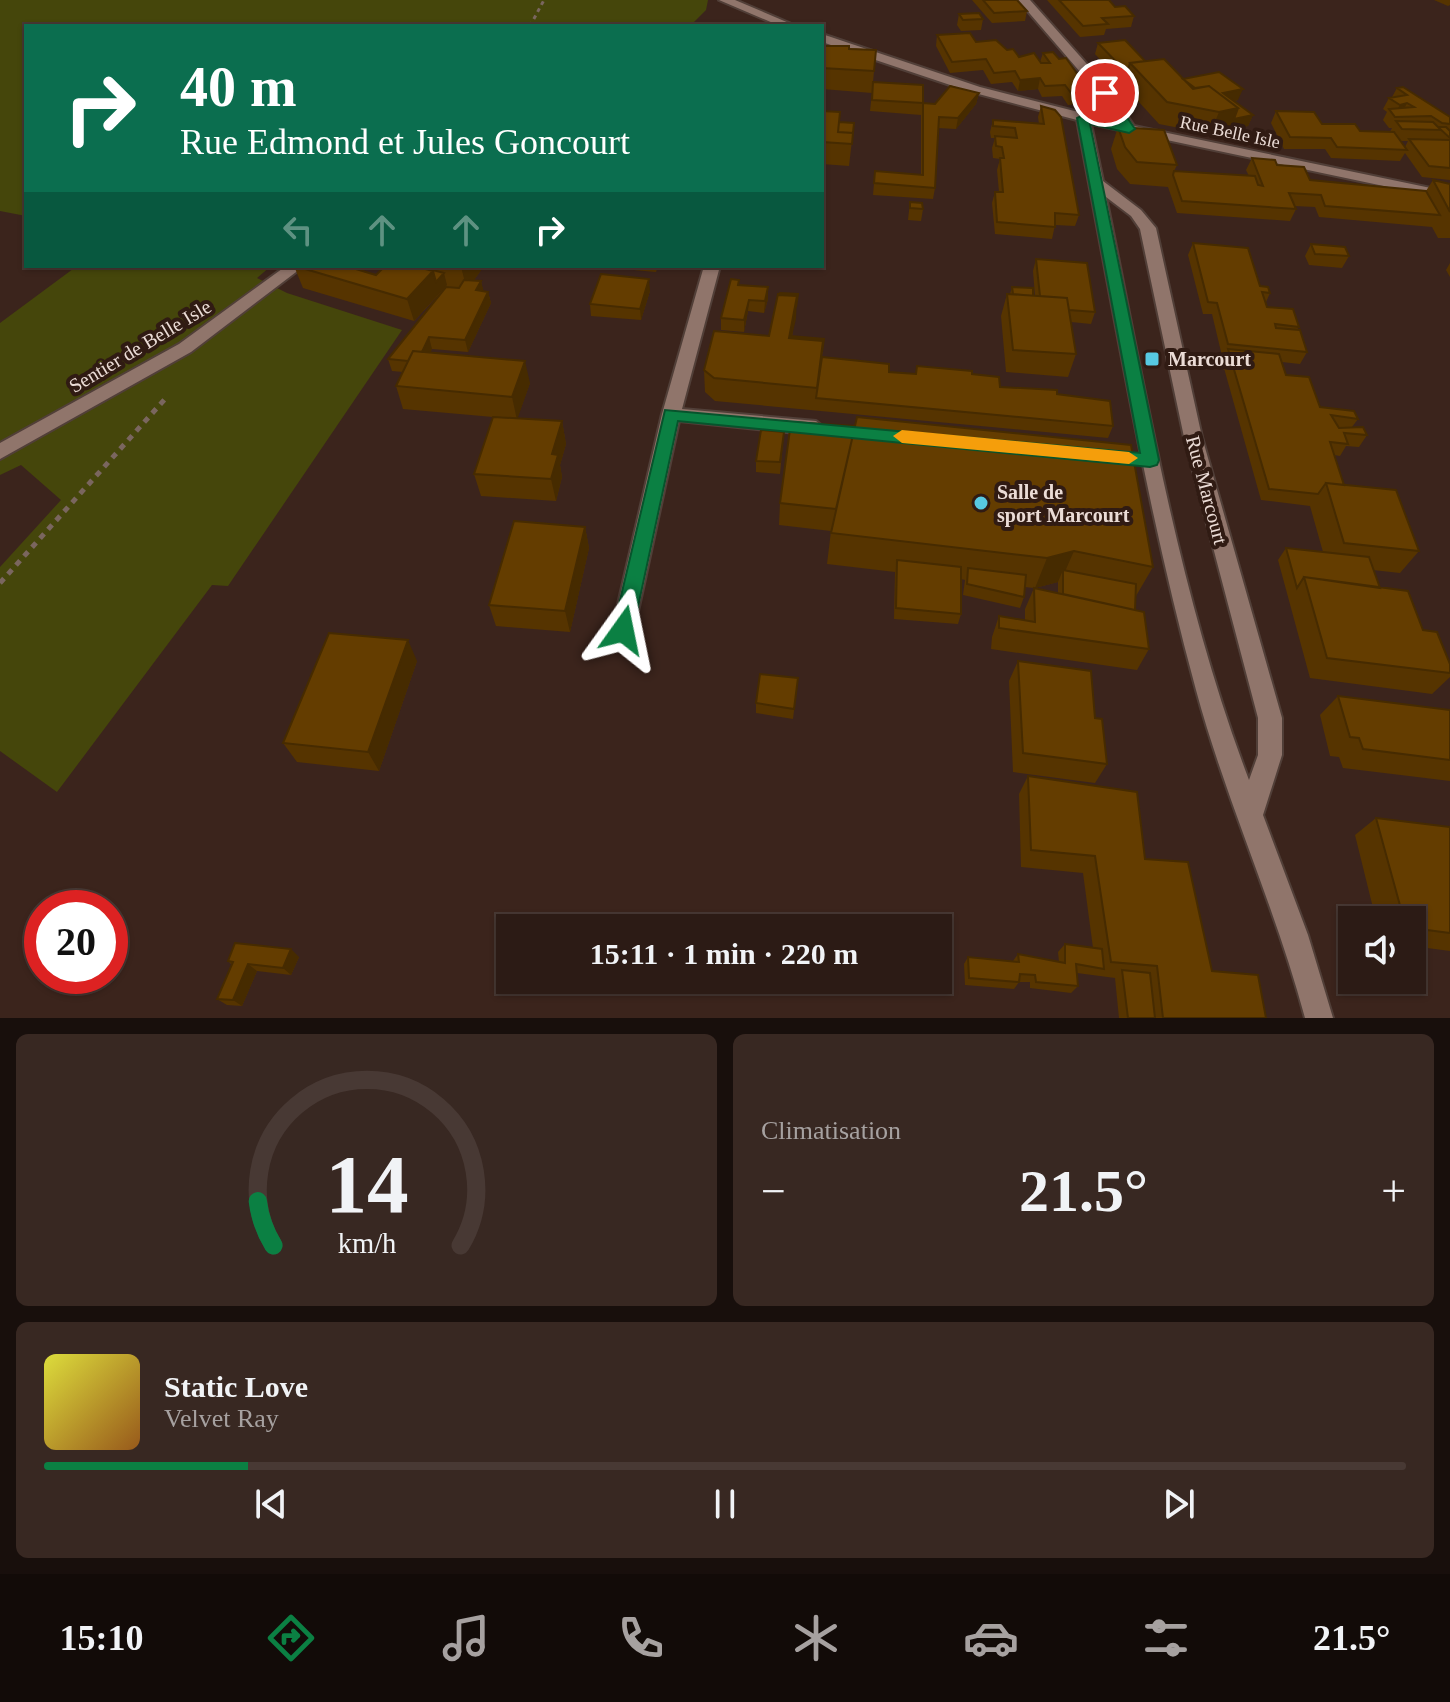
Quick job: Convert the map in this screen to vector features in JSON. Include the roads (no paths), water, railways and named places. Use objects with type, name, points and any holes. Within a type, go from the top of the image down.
[{"type":"street","points":[[725,0],[783,24]]},
{"type":"street","points":[[1024,0],[1105,93],[1129,129]]},
{"type":"street","name":"Rue Belle Isle","points":[[824,39],[913,72],[1083,118],[1450,196]]},
{"type":"street","points":[[1083,118],[1097,183],[1143,459],[1209,696],[1304,964],[1319,1018]]},
{"type":"street","name":"Rue Marcourt","points":[[1097,183],[1136,213],[1148,228],[1207,494],[1270,718],[1270,755],[1250,815]]},
{"type":"street","name":"Sentier de Belle Isle","points":[[0,452],[185,348],[293,268]]},
{"type":"street","points":[[623,630],[671,414],[711,268]]},
{"type":"street","points":[[671,414],[841,431]]},
{"type":"place","name":"Marcourt","points":[[1152,359]]},
{"type":"place","name":"Salle de sport Marcourt","points":[[981,503]]}]
